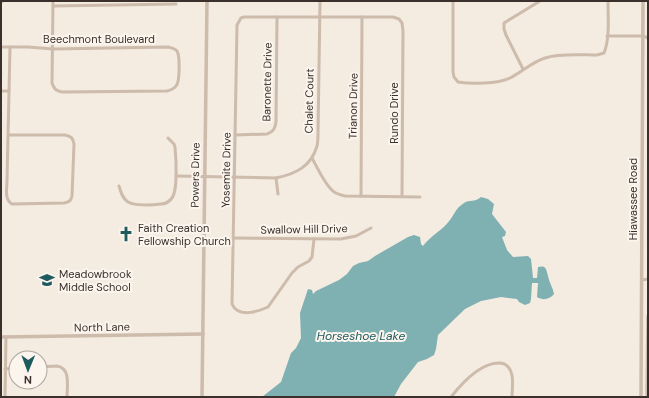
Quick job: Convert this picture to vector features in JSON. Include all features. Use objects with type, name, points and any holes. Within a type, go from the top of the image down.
[{"type":"street","points":[[53,1],[53,49]]},
{"type":"street","name":"Powers Drive","points":[[202,397],[207,1]]},
{"type":"street","name":"Chalet Court","points":[[312,158],[318,133],[320,1]]},
{"type":"street","points":[[453,1],[453,72],[454,77],[458,82],[464,83],[503,81],[511,78],[523,69],[543,58],[553,56],[597,55],[604,53],[608,36],[608,1]]},
{"type":"street","points":[[523,69],[506,35],[504,23],[540,1]]},
{"type":"street","name":"Hiawassee Road","points":[[641,397],[643,1]]},
{"type":"street","points":[[53,6],[176,4]]},
{"type":"street","name":"Yosemite Drive","points":[[277,18],[244,17],[241,18],[237,24],[232,304],[234,309],[240,313],[262,310],[268,307],[292,273],[312,257],[314,239]]},
{"type":"street","points":[[277,18],[362,17]]},
{"type":"street","name":"Rundo Drive","points":[[362,17],[393,17],[399,19],[402,23],[402,196]]},
{"type":"street","name":"Trianon Drive","points":[[361,196],[362,17]]},
{"type":"street","name":"Baronette Drive","points":[[236,135],[267,134],[272,132],[275,128],[277,18]]},
{"type":"street","points":[[608,36],[643,36],[648,34]]},
{"type":"street","points":[[643,36],[648,38]]},
{"type":"street","name":"Beechmont Boulevard","points":[[1,47],[53,49],[168,47],[178,52],[179,56],[177,86],[167,91],[57,91],[52,83],[53,49]]},
{"type":"street","points":[[8,135],[65,135],[69,136],[73,140],[71,200],[68,202],[12,204],[7,198],[6,181],[10,47]]},
{"type":"street","points":[[1,91],[9,91]]},
{"type":"street","points":[[643,114],[648,114]]},
{"type":"street","points":[[119,186],[124,199],[138,205],[162,204],[168,202],[175,193],[176,176],[175,147],[168,138]]},
{"type":"street","points":[[176,176],[276,178],[290,175],[301,170],[312,158],[328,186],[333,192],[339,195],[420,197]]},
{"type":"street","points":[[276,178],[278,194]]},
{"type":"street","points":[[1,181],[6,181]]},
{"type":"street","name":"Swallow Hill Drive","points":[[234,238],[341,239],[356,236],[371,228]]},
{"type":"street","points":[[642,280],[648,279]]},
{"type":"street","points":[[647,397],[648,316]]},
{"type":"street","points":[[641,328],[648,328]]},
{"type":"street","name":"North Lane","points":[[1,338],[203,334]]},
{"type":"street","points":[[5,397],[6,337]]},
{"type":"street","points":[[451,397],[467,379],[488,366],[496,363],[502,363],[511,370],[512,397]]},
{"type":"street","points":[[48,367],[57,366],[66,371],[67,397]]},
{"type":"water","name":"Horseshoe Lake","points":[[481,197],[488,199],[494,204],[492,214],[506,232],[505,236],[502,237],[507,250],[513,257],[528,256],[531,259],[533,278],[537,278],[538,267],[543,267],[546,269],[554,294],[552,296],[544,299],[537,297],[538,283],[532,283],[530,303],[525,305],[517,299],[501,297],[481,301],[465,309],[438,335],[434,355],[418,362],[401,384],[394,397],[262,397],[281,382],[291,353],[296,348],[301,338],[300,313],[308,289],[312,290],[313,294],[316,291],[339,280],[347,274],[353,266],[368,261],[408,237],[414,235],[420,237],[421,244],[423,246],[447,224],[461,205]]},
{"type":"place","name":"Faith Creation Fellowship Church","points":[[126,234]]},
{"type":"place","name":"Meadowbrook Middle School","points":[[47,280]]}]
